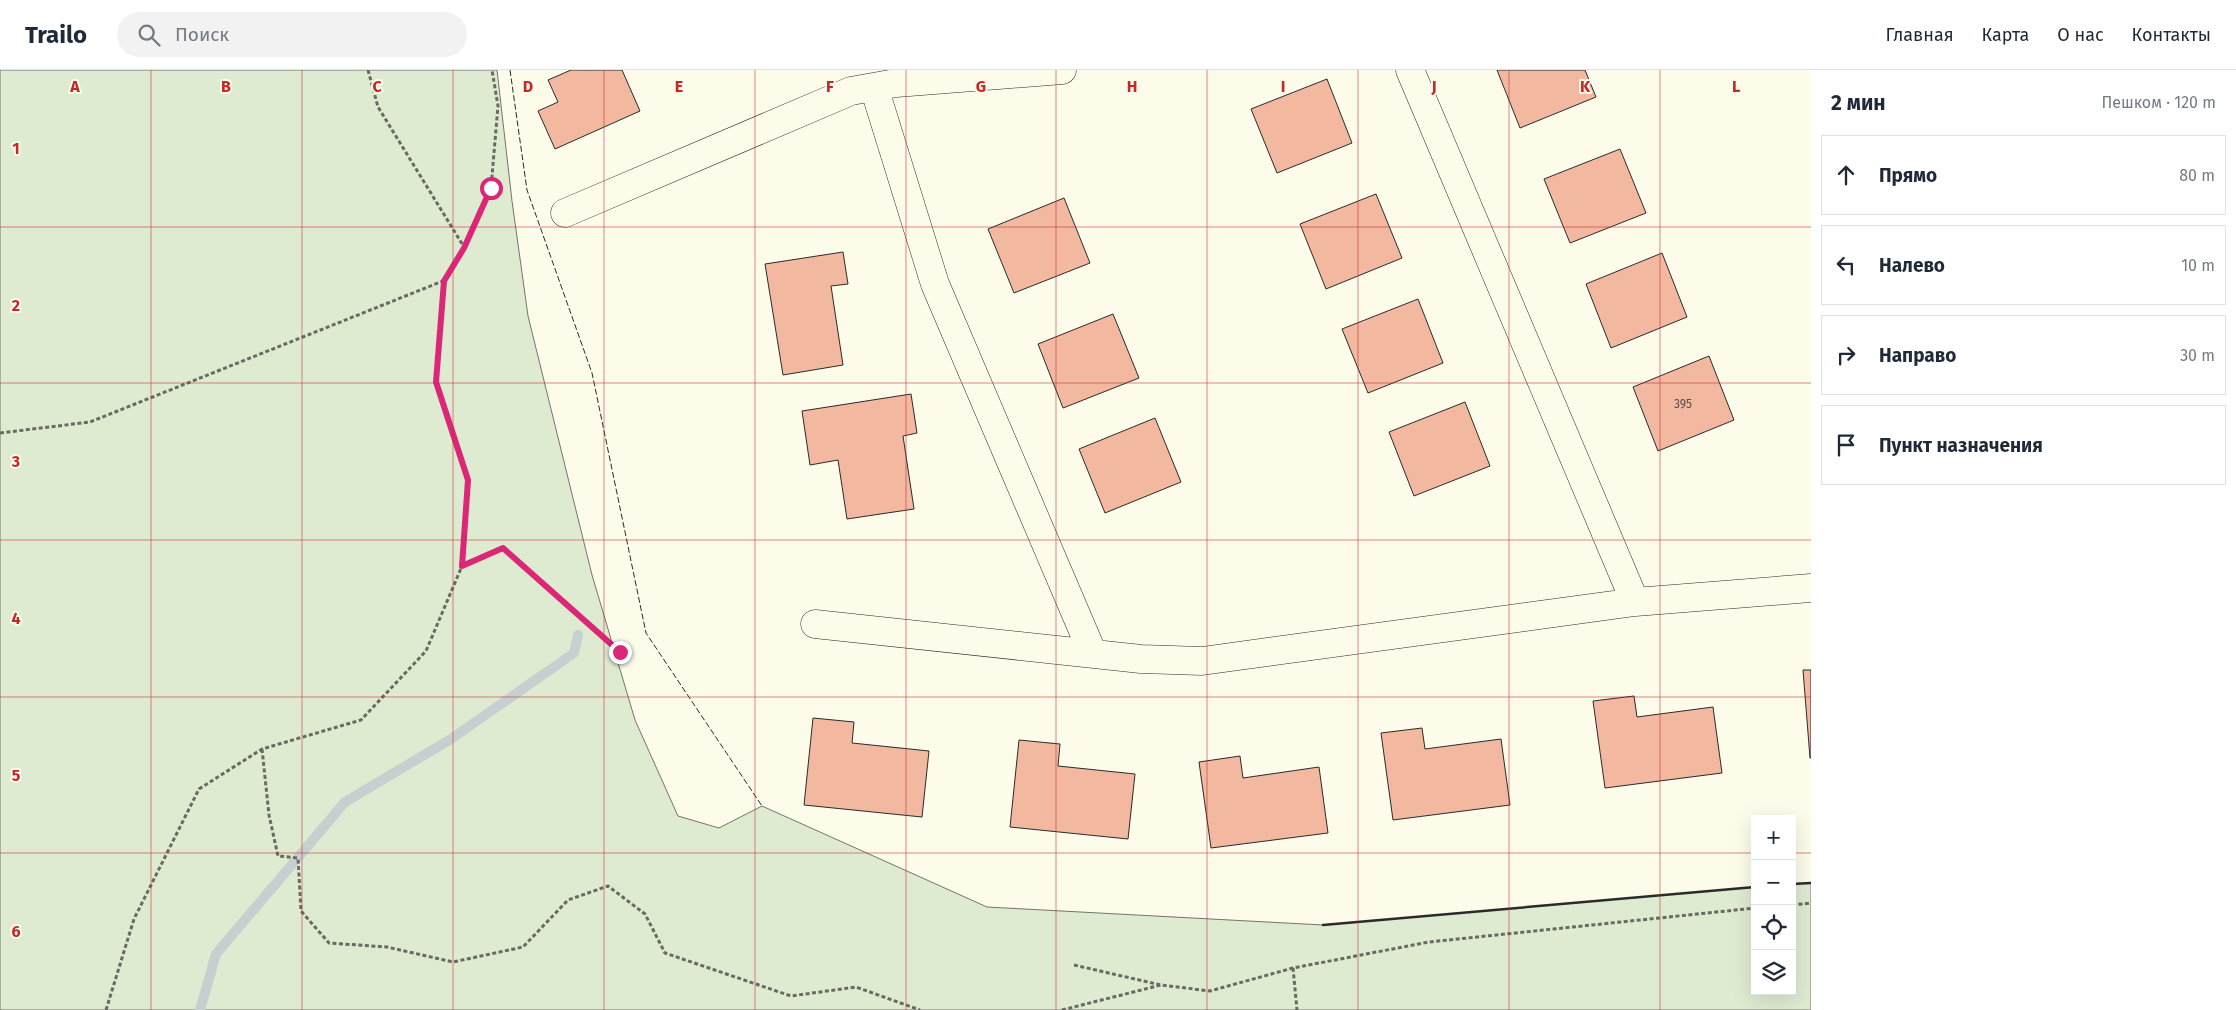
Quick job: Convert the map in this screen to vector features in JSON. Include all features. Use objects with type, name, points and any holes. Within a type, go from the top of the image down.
[{"type":"lane","points":[[565,213],[851,91],[874,87],[1062,70]]},
{"type":"lane","points":[[1410,70],[1635,602]]},
{"type":"lane","points":[[874,87],[935,284],[1093,654]]},
{"type":"lane","points":[[814,624],[1140,659],[1202,661],[1635,602],[1811,588]]},
{"type":"path","points":[[368,70],[378,107],[464,248]]},
{"type":"path","points":[[106,1010],[134,918],[199,789],[262,749],[361,720],[426,651],[462,566],[468,480],[436,382],[444,281],[464,248],[491,188],[498,106],[492,70]]},
{"type":"path","points":[[0,433],[90,422],[444,281]]},
{"type":"path","points":[[462,566],[503,548],[620,652]]},
{"type":"path","points":[[262,749],[269,815],[278,856],[298,858],[301,911],[329,943],[388,947],[453,962],[523,947],[568,900],[608,886],[644,914],[665,953],[791,996],[856,987],[920,1010]]},
{"type":"path","points":[[1796,904],[1811,903]]},
{"type":"path","points":[[1074,965],[1161,985],[1210,991],[1294,968],[1429,942],[1751,908]]},
{"type":"path","points":[[1294,968],[1297,1010]]},
{"type":"path","points":[[1062,1010],[1161,985]]},
{"type":"green space","points":[[0,70],[497,70],[528,316],[592,575],[635,720],[678,816],[719,828],[762,806],[987,907],[1323,925],[1751,887],[1751,995],[1796,995],[1796,884],[1811,883],[1811,1010],[0,1010]]},
{"type":"building","points":[[571,70],[622,70],[640,111],[555,149],[538,111],[558,102],[548,80]]},
{"type":"building","points":[[1497,70],[1585,70],[1596,97],[1520,128]]},
{"type":"building","points":[[1327,79],[1352,143],[1277,173],[1251,109]]},
{"type":"building","points":[[1620,149],[1646,213],[1570,243],[1544,179]]},
{"type":"building","points":[[1376,194],[1402,258],[1326,289],[1300,224]]},
{"type":"building","points":[[1064,198],[1090,263],[1014,293],[988,229]]},
{"type":"building","points":[[843,252],[848,284],[831,286],[843,365],[783,375],[765,264]]},
{"type":"building","points":[[1662,253],[1687,317],[1611,348],[1586,284]]},
{"type":"building","points":[[1418,299],[1443,363],[1368,393],[1342,329]]},
{"type":"building","points":[[1113,314],[1139,378],[1063,408],[1038,344]]},
{"type":"building","points":[[1709,356],[1734,420],[1658,451],[1633,387]]},
{"type":"building","points":[[911,394],[917,433],[903,436],[914,509],[847,519],[838,460],[810,465],[802,411]]},
{"type":"building","points":[[1465,402],[1490,466],[1414,496],[1389,432]]},
{"type":"building","points":[[1155,418],[1181,482],[1105,513],[1079,449]]},
{"type":"building","points":[[1803,670],[1811,670],[1811,758],[1810,758]]},
{"type":"building","points":[[1634,696],[1637,717],[1713,707],[1722,773],[1605,788],[1593,701]]},
{"type":"building","points":[[813,718],[854,722],[852,743],[929,751],[922,817],[804,805]]},
{"type":"building","points":[[1422,728],[1425,749],[1501,739],[1510,805],[1393,820],[1381,733]]},
{"type":"building","points":[[1019,740],[1060,744],[1058,766],[1135,774],[1128,839],[1010,827]]},
{"type":"building","points":[[1240,756],[1243,778],[1319,767],[1328,833],[1211,848],[1199,762]]},
{"type":"waterway","points":[[200,1010],[216,954],[345,802],[451,739],[574,653],[578,635]]},
{"type":"fence","points":[[510,70],[527,190],[592,373],[646,633],[762,806]]},
{"type":"wall","points":[[1796,884],[1811,883]]},
{"type":"wall","points":[[1323,925],[1751,887]]},
{"type":"route","points":[[491,188],[464,248],[444,281],[436,382],[468,480],[462,566],[503,548],[620,652]]}]
